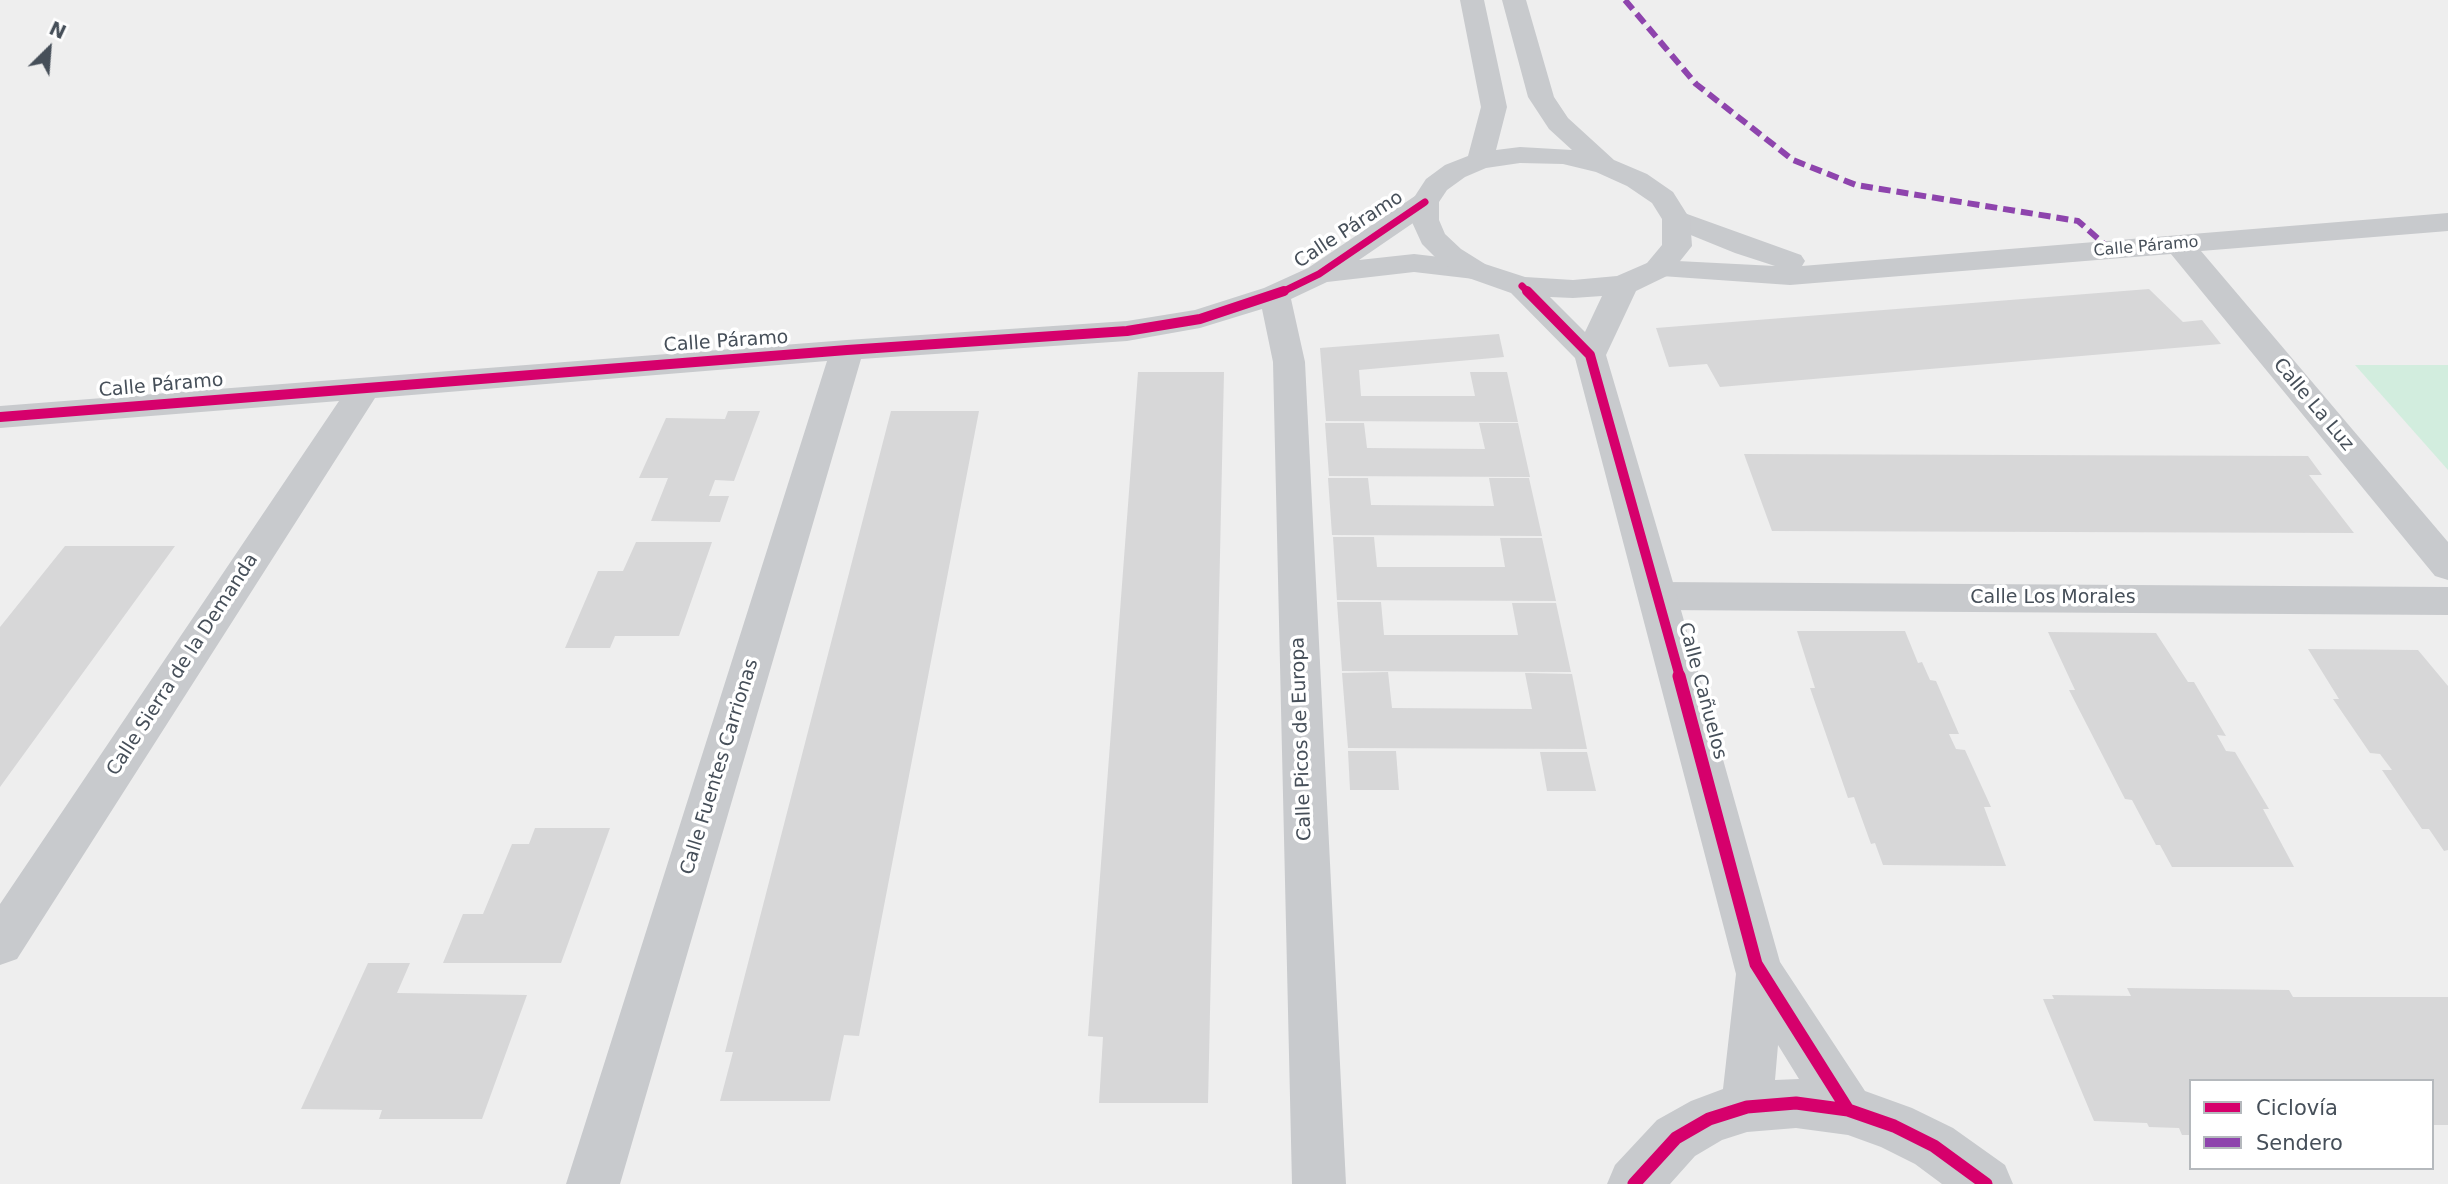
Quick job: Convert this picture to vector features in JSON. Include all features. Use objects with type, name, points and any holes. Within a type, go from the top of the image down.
[{"type":"street","points":[[1472,0],[1494,107],[1480,161]]},
{"type":"street","points":[[1425,202],[1425,220],[1433,237],[1450,255],[1474,270],[1522,286],[1573,289],[1623,285],[1658,269],[1677,246],[1676,219],[1662,198],[1637,180],[1605,166],[1558,123],[1541,97],[1514,0]]},
{"type":"street","name":"Calle Páramo","points":[[0,417],[847,350],[1127,331],[1200,319],[1275,295],[1319,274],[1425,202],[1436,185],[1455,171],[1480,161],[1520,155],[1563,156],[1605,166]]},
{"type":"street","name":"Calle Páramo","points":[[1676,219],[1745,247],[1843,272]]},
{"type":"street","name":"Calle Páramo","points":[[1658,269],[1790,276],[2448,222]]},
{"type":"street","name":"Calle La Luz","points":[[2179,244],[2448,566]]},
{"type":"street","name":"Calle Páramo","points":[[1319,274],[1414,263],[1474,270]]},
{"type":"street","points":[[1590,355],[1623,285]]},
{"type":"street","name":"Calle Cañuelos","points":[[1522,286],[1590,355],[1760,974],[1848,1110]]},
{"type":"street","name":"Calle Picos de Europa","points":[[1275,295],[1289,362],[1319,1184]]},
{"type":"street","name":"Calle Fuentes Carrionas","points":[[593,1184],[847,350]]},
{"type":"street","name":"Calle Sierra de la Demanda","points":[[0,944],[365,387]]},
{"type":"street","name":"Calle Los Morales","points":[[1658,596],[2448,601]]},
{"type":"street","name":"Calle Cañuelos","points":[[1747,1107],[1760,974]]},
{"type":"street","points":[[1634,1184],[1676,1138],[1709,1119],[1747,1107],[1796,1103],[1848,1110],[1894,1126],[1934,1146],[1986,1184]]},
{"type":"green space","points":[[2355,365],[2448,365],[2448,470]]},
{"type":"building","points":[[2149,289],[2183,322],[2202,320],[2221,344],[1720,387],[1707,364],[1669,367],[1656,328]]},
{"type":"building","points":[[1499,334],[1504,357],[1359,370],[1361,396],[1475,396],[1470,372],[1507,372],[1518,422],[1326,421],[1320,348]]},
{"type":"building","points":[[1138,372],[1224,372],[1208,1103],[1099,1103],[1103,1037],[1088,1036]]},
{"type":"building","points":[[728,411],[760,411],[734,481],[715,480],[709,496],[729,496],[720,522],[651,521],[668,478],[639,478],[666,418],[725,419]]},
{"type":"building","points":[[891,411],[979,411],[859,1036],[844,1035],[830,1101],[720,1101],[733,1052],[725,1052]]},
{"type":"building","points":[[1325,423],[1364,423],[1367,448],[1485,449],[1479,423],[1518,423],[1530,477],[1329,476]]},
{"type":"building","points":[[1744,454],[2308,456],[2322,475],[2309,475],[2354,533],[1772,531]]},
{"type":"building","points":[[1328,478],[1368,478],[1371,505],[1494,506],[1489,478],[1529,478],[1542,536],[1332,535]]},
{"type":"building","points":[[1333,537],[1374,537],[1377,567],[1505,567],[1500,538],[1542,538],[1556,601],[1337,600]]},
{"type":"building","points":[[636,542],[712,542],[679,636],[615,636],[610,648],[565,648],[598,571],[623,571]]},
{"type":"building","points":[[65,546],[175,546],[0,787],[0,627]]},
{"type":"building","points":[[1337,602],[1381,602],[1384,635],[1518,635],[1512,603],[1556,603],[1571,672],[1342,671]]},
{"type":"building","points":[[1797,631],[1905,631],[1918,663],[1922,662],[1930,680],[1936,681],[1959,734],[1949,734],[1956,749],[1965,750],[1991,807],[1984,807],[2006,866],[1883,865],[1875,843],[1871,844],[1854,797],[1848,798],[1810,688],[1815,688]]},
{"type":"building","points":[[2048,632],[2156,633],[2188,682],[2194,682],[2226,736],[2217,735],[2226,751],[2235,752],[2269,809],[2263,809],[2294,867],[2172,867],[2160,845],[2156,845],[2132,800],[2125,799],[2069,690],[2075,690]]},
{"type":"building","points":[[2308,649],[2418,650],[2448,686],[2448,850],[2444,851],[2429,829],[2422,829],[2382,770],[2392,770],[2380,754],[2370,753],[2333,699],[2339,699]]},
{"type":"building","points":[[1388,672],[1392,708],[1532,709],[1525,673],[1572,674],[1587,749],[1348,748],[1342,673]]},
{"type":"building","points":[[1348,751],[1396,751],[1399,790],[1350,790]]},
{"type":"building","points":[[1540,752],[1587,752],[1596,791],[1547,791]]},
{"type":"building","points":[[535,828],[610,828],[561,963],[443,963],[463,914],[483,914],[512,844],[529,844]]},
{"type":"building","points":[[368,963],[410,963],[397,993],[527,995],[482,1119],[379,1119],[382,1110],[301,1109]]},
{"type":"building","points":[[2127,988],[2289,990],[2293,997],[2448,997],[2448,1125],[2434,1125],[2434,1079],[2189,1079],[2189,1135],[2182,1135],[2179,1128],[2149,1127],[2147,1123],[2094,1121],[2043,999],[2054,999],[2052,995],[2131,996]]},
{"type":"marked path","points":[[1625,0],[1696,84],[1793,160],[1856,185],[2078,221],[2111,250]]},
{"type":"cycle path","points":[[0,417],[847,350],[1127,331],[1200,319],[1275,295],[1319,274],[1425,202]]},
{"type":"cycle path","points":[[1522,286],[1590,355],[1658,596],[1756,964],[1848,1110]]},
{"type":"cycle path","points":[[1634,1184],[1676,1138],[1709,1119],[1747,1107],[1796,1103],[1848,1110],[1894,1126],[1934,1146],[1986,1184]]}]
